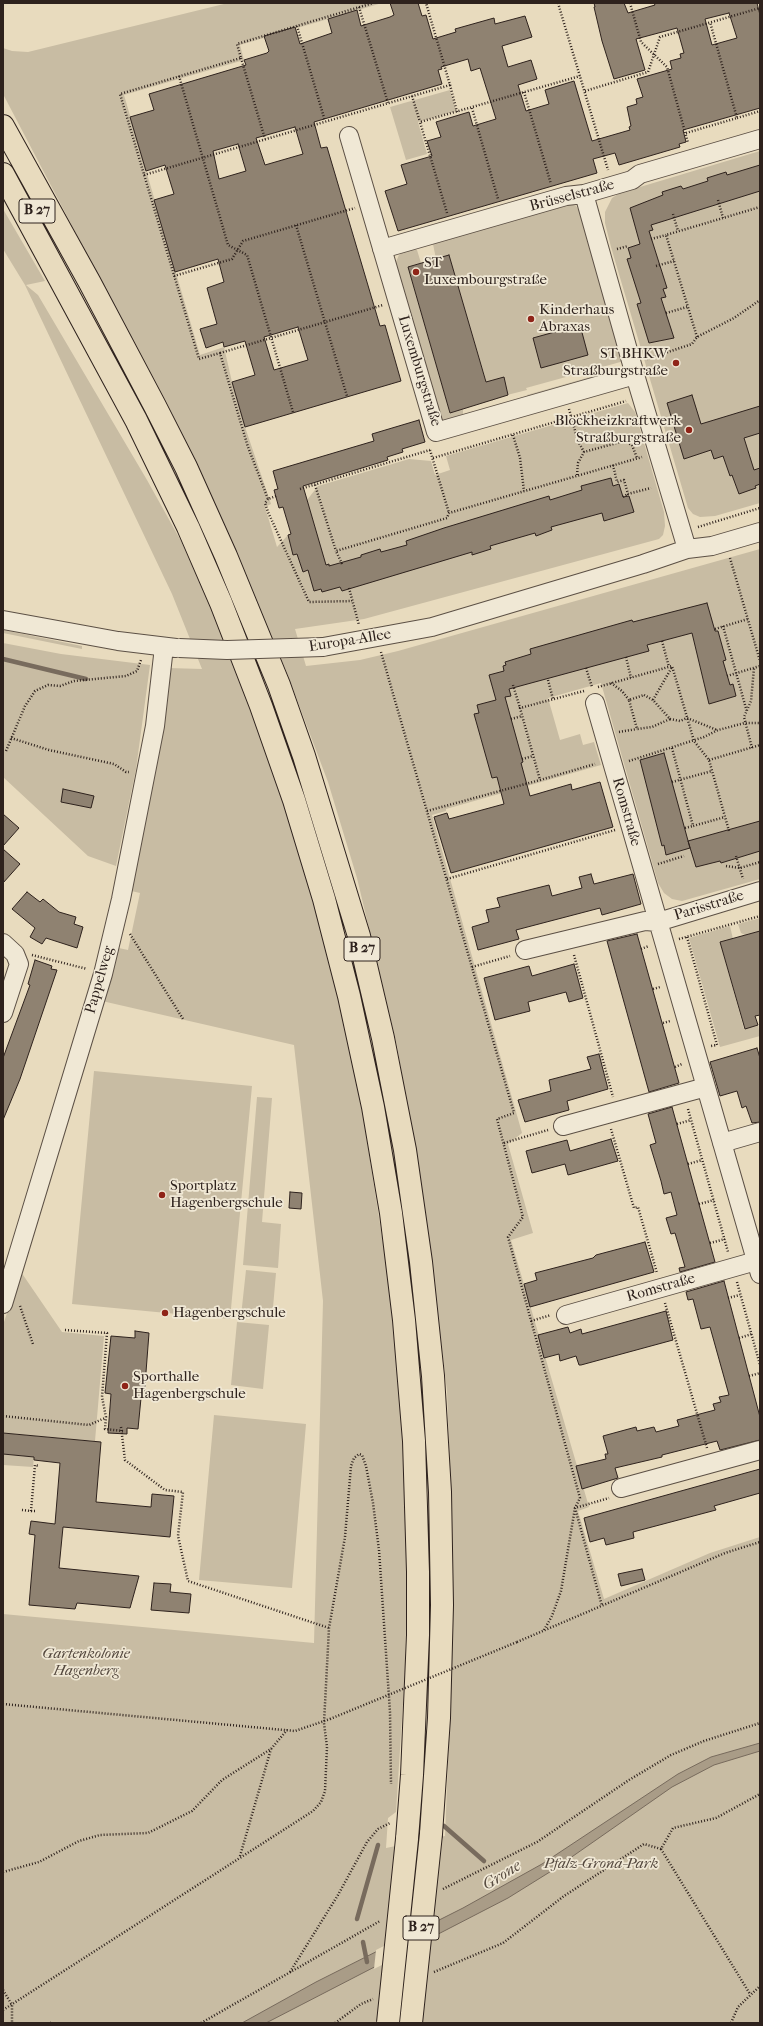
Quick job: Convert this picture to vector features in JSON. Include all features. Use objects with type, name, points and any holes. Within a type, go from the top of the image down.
[{"type":"highway","name":"B 27","points":[[3,127],[70,294]]},
{"type":"highway","name":"B 27","points":[[3,127],[137,372],[186,467],[221,543],[279,685],[304,756],[328,830],[359,936],[383,1038],[405,1150],[421,1262],[433,1376],[440,1492],[442,1605],[439,1718],[431,1834],[411,2023]]},
{"type":"highway","name":"B 27","points":[[3,174],[70,294],[136,420],[210,577],[251,680],[307,843],[339,959],[365,1069],[383,1163],[398,1263],[414,1441],[418,1572],[418,1641],[412,1775],[388,2023]]},
{"type":"street","name":"Luxemburgstraße","points":[[349,136],[436,432],[564,396],[633,369]]},
{"type":"street","name":"Brüsselstraße","points":[[382,249],[555,199],[584,194],[632,180],[640,174],[760,139]]},
{"type":"street","points":[[584,194],[633,369],[687,549]]},
{"type":"street","name":"Europa-Allee","points":[[3,620],[171,648],[228,650],[323,648],[432,627],[458,620],[687,549],[722,531],[760,520]]},
{"type":"street","name":"Europa-Allee","points":[[722,531],[760,532]]},
{"type":"street","name":"Pappelweg","points":[[10,1301],[103,974],[118,915],[171,648]]},
{"type":"street","name":"Romstraße","points":[[566,1315],[733,1268],[758,1268],[595,702]]},
{"type":"street","name":"Parisstraße","points":[[658,922],[753,893]]},
{"type":"street","points":[[524,950],[570,940],[644,920],[658,922]]},
{"type":"street","points":[[3,943],[18,958],[18,970],[3,1013]]},
{"type":"street","points":[[563,1126],[706,1087]]},
{"type":"street","points":[[722,1143],[760,1132]]},
{"type":"street","points":[[621,1488],[760,1450]]},
{"type":"path","points":[[265,139],[237,44],[373,3]]},
{"type":"path","points":[[426,3],[457,112]]},
{"type":"path","points":[[558,3],[612,185]]},
{"type":"path","points":[[630,3],[641,42],[667,67],[693,159]]},
{"type":"path","points":[[359,7],[388,103]]},
{"type":"path","points":[[585,91],[648,72],[660,37],[760,8]]},
{"type":"path","points":[[710,22],[737,118]]},
{"type":"path","points":[[297,26],[325,121]]},
{"type":"path","points":[[241,58],[120,94],[199,359],[397,300]]},
{"type":"path","points":[[178,76],[228,245],[247,255],[293,412]]},
{"type":"path","points":[[420,122],[580,76]]},
{"type":"path","points":[[144,175],[450,85]]},
{"type":"path","points":[[524,92],[555,199]]},
{"type":"path","points":[[412,96],[452,229]]},
{"type":"path","points":[[472,108],[503,214]]},
{"type":"path","points":[[686,133],[760,111]]},
{"type":"path","points":[[718,200],[723,218]]},
{"type":"path","points":[[174,276],[232,259],[243,241],[369,204]]},
{"type":"path","points":[[651,239],[760,207]]},
{"type":"path","points":[[673,214],[678,231]]},
{"type":"path","points":[[296,225],[347,396]]},
{"type":"path","points":[[666,235],[697,337]]},
{"type":"path","points":[[656,266],[674,261]]},
{"type":"path","points":[[433,458],[626,401],[633,369],[692,344],[697,337],[734,318],[760,300]]},
{"type":"path","points":[[666,313],[688,307]]},
{"type":"path","points":[[220,353],[248,447],[268,499]]},
{"type":"path","points":[[564,396],[572,417],[578,440],[584,452]]},
{"type":"path","points":[[336,551],[448,518],[449,513],[430,450],[436,432]]},
{"type":"path","points":[[513,434],[520,458],[524,491]]},
{"type":"path","points":[[577,475],[578,464],[584,452],[624,441],[632,445],[637,458]]},
{"type":"path","points":[[300,489],[430,450]]},
{"type":"path","points":[[449,513],[658,452]]},
{"type":"path","points":[[613,465],[617,482],[624,480],[628,494]]},
{"type":"path","points":[[315,485],[336,551],[342,564]]},
{"type":"path","points":[[623,498],[628,494],[641,491]]},
{"type":"path","points":[[276,496],[268,499],[265,503],[309,602],[352,601]]},
{"type":"path","points":[[722,531],[760,661]]},
{"type":"path","points":[[349,588],[358,619]]},
{"type":"path","points":[[715,629],[748,619]]},
{"type":"path","points":[[723,626],[747,712]]},
{"type":"path","points":[[367,639],[380,651],[514,1113],[497,1119],[523,1217],[508,1237],[580,1498],[575,1508],[561,1591],[543,1631]]},
{"type":"path","points":[[653,700],[671,667],[662,641]]},
{"type":"path","points":[[626,657],[631,678]]},
{"type":"path","points":[[6,751],[25,706],[35,691],[48,685],[60,686],[74,681],[126,676],[137,671],[142,660]]},
{"type":"path","points":[[727,676],[760,666]]},
{"type":"path","points":[[586,668],[595,702]]},
{"type":"path","points":[[752,748],[744,716],[747,712],[753,689],[754,668]]},
{"type":"path","points":[[548,680],[553,699]]},
{"type":"path","points":[[611,683],[622,691],[629,700],[637,729],[652,727],[670,719],[680,721],[687,718],[718,730]]},
{"type":"path","points":[[513,685],[520,708]]},
{"type":"path","points":[[629,700],[644,695],[653,700],[670,719]]},
{"type":"path","points":[[510,719],[522,716]]},
{"type":"path","points":[[729,831],[709,760],[694,741],[718,730],[745,723],[760,723]]},
{"type":"path","points":[[11,738],[49,750],[114,764],[126,772],[146,771]]},
{"type":"path","points":[[709,760],[760,745]]},
{"type":"path","points":[[672,748],[693,826]]},
{"type":"path","points":[[522,759],[533,756]]},
{"type":"path","points":[[672,782],[712,770]]},
{"type":"path","points":[[427,812],[540,780]]},
{"type":"path","points":[[685,828],[725,817]]},
{"type":"path","points":[[446,879],[630,826]]},
{"type":"path","points":[[642,868],[684,856]]},
{"type":"path","points":[[736,856],[740,868],[753,893]]},
{"type":"path","points":[[726,866],[740,868],[760,862]]},
{"type":"path","points":[[118,915],[183,1020]]},
{"type":"path","points":[[642,948],[760,916]]},
{"type":"path","points":[[687,937],[717,1045],[696,1051]]},
{"type":"path","points":[[570,940],[617,1111]]},
{"type":"path","points":[[472,967],[524,950]]},
{"type":"path","points":[[18,958],[33,954],[103,974]]},
{"type":"path","points":[[684,1093],[760,1364]]},
{"type":"path","points":[[677,1124],[691,1120]]},
{"type":"path","points":[[504,1143],[563,1126]]},
{"type":"path","points":[[688,1164],[702,1160]]},
{"type":"path","points":[[699,1204],[714,1200]]},
{"type":"path","points":[[710,1243],[724,1238]]},
{"type":"path","points":[[728,1298],[740,1295]]},
{"type":"path","points":[[10,1301],[33,1344]]},
{"type":"path","points":[[65,1330],[107,1333],[102,1397],[106,1417],[105,1429],[123,1431]]},
{"type":"path","points":[[739,1338],[752,1334]]},
{"type":"path","points":[[749,1376],[760,1374]]},
{"type":"path","points":[[3,1416],[89,1425],[106,1417]]},
{"type":"path","points":[[121,1427],[123,1431],[124,1460],[165,1490],[183,1492],[178,1536],[188,1581],[329,1628]]},
{"type":"path","points":[[3,2010],[313,1811],[321,1802],[325,1792],[328,1747],[324,1722],[329,1628],[345,1537],[351,1466],[354,1458],[360,1454],[362,1455],[366,1466],[373,1503],[378,1550],[390,1712],[391,1786]]},
{"type":"path","points":[[31,1511],[35,1465],[39,1466]]},
{"type":"path","points":[[575,1508],[615,1496],[621,1488]]},
{"type":"path","points":[[575,1508],[602,1606]]},
{"type":"path","points":[[22,1510],[35,1511]]},
{"type":"path","points":[[3,1704],[295,1731],[324,1722],[517,1642],[725,1553],[760,1542]]},
{"type":"path","points":[[472,1875],[499,1863],[546,1837],[629,1780],[671,1755],[704,1741],[760,1723]]},
{"type":"path","points":[[3,1872],[39,1862],[79,1841],[100,1835],[148,1833],[192,1811],[222,1780],[271,1749],[287,1730]]},
{"type":"path","points":[[240,1857],[271,1749]]},
{"type":"path","points":[[661,1849],[673,1828],[716,1818],[760,1794]]},
{"type":"path","points":[[201,2023],[289,1972],[338,1895],[367,1842],[378,1829],[391,1823],[391,1816]]},
{"type":"path","points":[[431,1974],[503,1943],[564,1896],[644,1844],[661,1849],[750,1994]]},
{"type":"path","points":[[731,2023],[738,2007],[760,1986]]},
{"type":"path","points":[[3,1990],[12,2005],[12,2023]]},
{"type":"path","points":[[336,2023],[361,2004],[375,1998]]},
{"type":"green space","points":[[228,3],[382,3],[240,45],[244,60],[124,95],[200,355],[224,347],[245,427],[271,504],[265,507],[277,547],[288,535],[315,527],[307,500],[318,486],[409,459],[431,461],[435,475],[450,470],[446,456],[628,403],[635,412],[664,512],[665,526],[663,535],[659,539],[364,619],[295,629],[306,666],[360,660],[398,651],[760,549],[760,879],[682,901],[672,899],[664,893],[658,883],[601,683],[548,698],[560,740],[580,734],[583,745],[594,742],[601,765],[446,809],[446,811],[432,815],[522,1133],[508,1144],[533,1233],[511,1240],[589,1507],[578,1511],[604,1599],[710,1553],[760,1537],[760,2023],[3,2023],[3,1614],[314,1643],[323,1301],[294,1045],[102,1001],[114,947],[128,950],[140,893],[127,890],[168,668],[202,669],[172,594],[25,285],[3,249],[3,209],[45,281],[26,285],[38,295],[147,480],[181,541],[219,626],[238,675],[290,823],[317,917],[347,1033],[365,1128],[390,1288],[403,1437],[408,1544],[405,1671],[396,1812],[388,1818],[386,1848],[445,1836],[452,1659],[453,1556],[447,1391],[424,1206],[397,1046],[357,878],[328,782],[285,668],[225,530],[147,369],[3,94],[3,48],[12,51],[28,52]]},
{"type":"green space","points":[[450,90],[456,111],[418,122],[427,154],[406,160],[390,107]]},
{"type":"green space","points":[[760,151],[760,503],[715,516],[700,517],[693,514],[688,508],[611,247],[605,223],[605,212],[612,198],[620,193]]},
{"type":"green space","name":"Kinderhaus Abraxas","points":[[568,203],[576,206],[581,213],[624,361],[526,388],[527,390],[495,398],[492,401],[449,255],[436,259],[433,244],[434,241]]},
{"type":"green space","points":[[411,247],[417,250],[421,263],[408,268],[450,413],[463,409],[463,418],[446,421],[441,419],[395,264],[399,255]]},
{"type":"green space","points":[[625,367],[624,369],[529,399],[527,395]]},
{"type":"green space","points":[[3,630],[82,646],[82,649],[3,633]]},
{"type":"green space","points":[[3,643],[61,654],[150,665],[136,769],[116,866],[88,856],[3,777]]},
{"type":"green space","points":[[760,918],[760,931],[745,935],[741,933],[738,924]]},
{"type":"green space","points":[[730,926],[733,939],[720,942],[744,1029],[758,1025],[760,1036],[720,1047],[689,938]]},
{"type":"green space","name":"Sportplatz Hagenbergschule","points":[[94,1071],[252,1086],[230,1319],[72,1304]]},
{"type":"green space","points":[[257,1097],[272,1098],[262,1222],[281,1224],[278,1268],[243,1265]]},
{"type":"green space","points":[[246,1270],[276,1273],[272,1319],[241,1316]]},
{"type":"green space","points":[[21,1272],[62,1332],[104,1336],[95,1441],[3,1433],[3,1325]]},
{"type":"green space","points":[[237,1322],[269,1325],[263,1389],[231,1385]]},
{"type":"green space","points":[[214,1415],[306,1424],[292,1588],[199,1580]]},
{"type":"green space","points":[[3,1454],[34,1457],[33,1467],[3,1465]]},
{"type":"shaded area","points":[[760,1743],[760,1751],[714,1765],[672,1787],[553,1870],[508,1898],[266,2023],[242,2023],[316,1982],[463,1908],[542,1864],[678,1774],[711,1757]]},
{"type":"pier","points":[[435,1920],[433,1939],[374,1969],[376,1950]]},
{"type":"building","points":[[390,3],[418,3],[422,16],[426,15],[433,39],[456,32],[455,29],[494,18],[495,24],[525,16],[532,37],[502,46],[508,67],[531,60],[537,79],[518,85],[526,111],[549,104],[545,90],[574,81],[592,141],[630,130],[629,127],[631,126],[627,107],[637,104],[636,99],[643,97],[637,79],[672,69],[670,61],[681,58],[680,54],[684,53],[677,28],[636,39],[645,70],[614,79],[602,41],[594,3],[624,3],[628,13],[655,5],[654,3],[757,3],[760,15],[760,108],[683,130],[686,142],[679,144],[680,147],[619,165],[615,153],[593,159],[597,173],[398,231],[385,191],[407,184],[401,165],[432,156],[427,141],[441,137],[436,122],[469,112],[473,126],[496,119],[480,68],[471,71],[468,59],[441,67],[442,69],[438,70],[442,84],[314,122],[321,148],[327,147],[380,326],[385,325],[401,381],[245,427],[232,382],[255,375],[245,341],[224,347],[223,342],[206,348],[200,329],[217,324],[207,288],[224,282],[218,259],[175,272],[154,200],[174,194],[165,165],[146,171],[130,117],[154,110],[149,94],[246,65],[244,60],[267,53],[269,51],[264,36],[295,27],[300,44],[332,33],[328,19],[357,10],[361,26],[394,15]],"holes":[[[729,13],[737,38],[712,45],[705,19]],[[295,127],[303,154],[265,165],[256,138]],[[238,144],[246,171],[219,179],[213,151]],[[298,327],[308,360],[274,370],[264,337]]]},
{"type":"building","points":[[760,165],[760,191],[651,225],[653,230],[649,231],[667,288],[663,289],[666,297],[661,298],[674,338],[649,343],[637,304],[641,303],[627,259],[631,258],[628,248],[640,244],[630,208],[663,195],[662,192],[681,186],[683,189],[708,181],[707,178],[726,172],[727,175]]},
{"type":"building","points":[[449,255],[486,382],[504,377],[508,395],[450,413],[408,267]]},
{"type":"building","points":[[580,325],[588,355],[541,368],[533,338]]},
{"type":"building","points":[[692,395],[701,424],[760,406],[760,433],[744,438],[754,470],[760,468],[760,484],[755,486],[756,488],[739,494],[732,475],[730,476],[723,456],[714,459],[711,450],[684,459],[667,403]]},
{"type":"building","points":[[419,420],[425,442],[402,449],[403,452],[387,457],[388,460],[303,486],[326,565],[329,564],[329,566],[361,557],[361,555],[380,549],[381,552],[407,545],[406,541],[444,528],[549,496],[550,500],[582,490],[581,486],[611,478],[613,486],[619,484],[623,497],[629,496],[634,512],[604,521],[602,513],[551,527],[552,530],[536,536],[535,533],[490,546],[491,549],[472,555],[472,552],[342,591],[340,587],[322,592],[321,589],[314,591],[308,570],[303,572],[297,554],[293,555],[288,535],[291,534],[283,507],[279,508],[274,490],[278,489],[273,471],[374,441],[372,434]]},
{"type":"building","points":[[707,603],[715,631],[718,631],[726,660],[723,661],[730,685],[733,684],[736,696],[709,704],[692,633],[647,645],[649,651],[509,689],[511,696],[505,697],[523,762],[521,763],[530,796],[571,784],[572,790],[600,782],[613,827],[451,873],[434,817],[447,813],[449,819],[504,804],[497,777],[492,778],[474,714],[479,713],[477,705],[496,700],[489,675],[504,671],[503,666],[506,665],[505,662],[531,654],[530,649],[632,620],[633,622]]},
{"type":"building","points":[[664,753],[690,848],[666,855],[664,845],[662,846],[640,760]]},
{"type":"building","points":[[63,789],[94,796],[91,808],[61,802]]},
{"type":"building","points":[[3,814],[19,828],[3,846]]},
{"type":"building","points":[[760,821],[760,851],[721,863],[720,861],[696,867],[688,841]]},
{"type":"building","points":[[3,849],[20,864],[3,883]]},
{"type":"building","points":[[591,874],[594,884],[633,874],[641,904],[602,915],[600,908],[516,930],[519,939],[478,950],[472,927],[489,922],[486,910],[500,907],[497,898],[549,885],[552,896],[582,888],[579,877]]},
{"type":"building","points":[[27,892],[40,902],[43,899],[59,912],[76,917],[74,924],[83,927],[77,948],[46,938],[42,944],[30,937],[35,928],[12,909]]},
{"type":"building","points":[[760,931],[760,1015],[755,1016],[758,1025],[745,1029],[720,942]]},
{"type":"building","points":[[637,934],[679,1083],[649,1092],[607,941]]},
{"type":"building","points":[[35,960],[52,966],[51,969],[57,970],[20,1079],[3,1120],[3,1058],[30,985],[28,984]]},
{"type":"building","points":[[574,964],[583,998],[569,1002],[566,992],[528,1002],[530,1011],[495,1020],[484,978],[529,966],[532,976]]},
{"type":"building","points":[[757,1048],[760,1058],[760,1122],[752,1123],[746,1106],[742,1108],[737,1091],[720,1096],[710,1062]]},
{"type":"building","points":[[599,1054],[608,1089],[567,1101],[569,1110],[525,1122],[518,1100],[551,1091],[549,1080],[591,1069],[587,1057]]},
{"type":"building","points":[[672,1107],[715,1262],[680,1272],[679,1268],[685,1267],[675,1233],[671,1234],[666,1218],[677,1215],[671,1192],[664,1194],[650,1145],[656,1143],[648,1114]]},
{"type":"building","points":[[611,1139],[618,1161],[568,1175],[565,1164],[532,1173],[526,1151],[567,1140],[570,1151]]},
{"type":"building","points":[[290,1192],[302,1193],[301,1209],[289,1208]]},
{"type":"building","points":[[645,1242],[654,1272],[530,1307],[524,1284],[537,1280],[535,1273],[593,1258],[596,1255]]},
{"type":"building","points":[[724,1281],[760,1417],[760,1440],[720,1450],[717,1441],[662,1455],[662,1457],[615,1468],[618,1478],[582,1489],[576,1466],[606,1459],[605,1454],[608,1454],[603,1436],[636,1427],[637,1431],[654,1427],[656,1432],[679,1426],[677,1420],[715,1410],[713,1404],[721,1402],[719,1397],[729,1395],[710,1327],[701,1329],[693,1299],[688,1300],[686,1292]]},
{"type":"building","points":[[666,1311],[673,1340],[581,1365],[579,1365],[576,1356],[560,1361],[559,1354],[544,1358],[538,1335],[568,1327],[570,1333],[581,1329],[582,1334]]},
{"type":"building","name":"Sporthalle Hagenbergschule","points":[[135,1331],[149,1333],[144,1398],[141,1398],[138,1429],[127,1428],[127,1434],[108,1433],[111,1394],[105,1393],[111,1336],[135,1338]]},
{"type":"building","points":[[3,1433],[101,1442],[96,1502],[151,1507],[152,1494],[174,1496],[170,1537],[63,1527],[59,1568],[139,1576],[130,1608],[77,1603],[75,1609],[29,1605],[35,1535],[29,1534],[31,1521],[55,1524],[60,1463],[34,1460],[34,1457],[3,1454]]},
{"type":"building","points":[[760,1469],[760,1493],[714,1506],[716,1510],[633,1532],[634,1538],[606,1545],[604,1538],[590,1542],[584,1518]]},
{"type":"building","points":[[642,1569],[645,1580],[621,1586],[618,1574]]},
{"type":"building","points":[[154,1583],[171,1584],[170,1592],[191,1594],[189,1613],[151,1610]]},
{"type":"waterway","points":[[3,659],[86,679]]},
{"type":"waterway","points":[[444,1826],[484,1861]]},
{"type":"waterway","points":[[357,1919],[378,1845]]},
{"type":"waterway","points":[[363,1942],[367,1962]]},
{"type":"place","name":"ST Luxembourgstraße","points":[[416,272]]},
{"type":"place","name":"Kinderhaus Abraxas","points":[[531,319]]},
{"type":"place","name":"ST BHKW Straßburgstraße","points":[[676,363]]},
{"type":"place","name":"Blockheizkraftwerk Straßburgstraße","points":[[689,430]]},
{"type":"place","name":"Sportplatz Hagenbergschule","points":[[162,1195]]},
{"type":"place","name":"Hagenbergschule","points":[[165,1313]]},
{"type":"place","name":"Sporthalle Hagenbergschule","points":[[125,1386]]},
{"type":"park label","name":"Gartenkolonie Hagenberg","points":[[86,1662]]},
{"type":"park label","name":"Pfalz-Grona-Park","points":[[601,1864]]},
{"type":"water label","name":"Grone","points":[[502,1876]]}]
